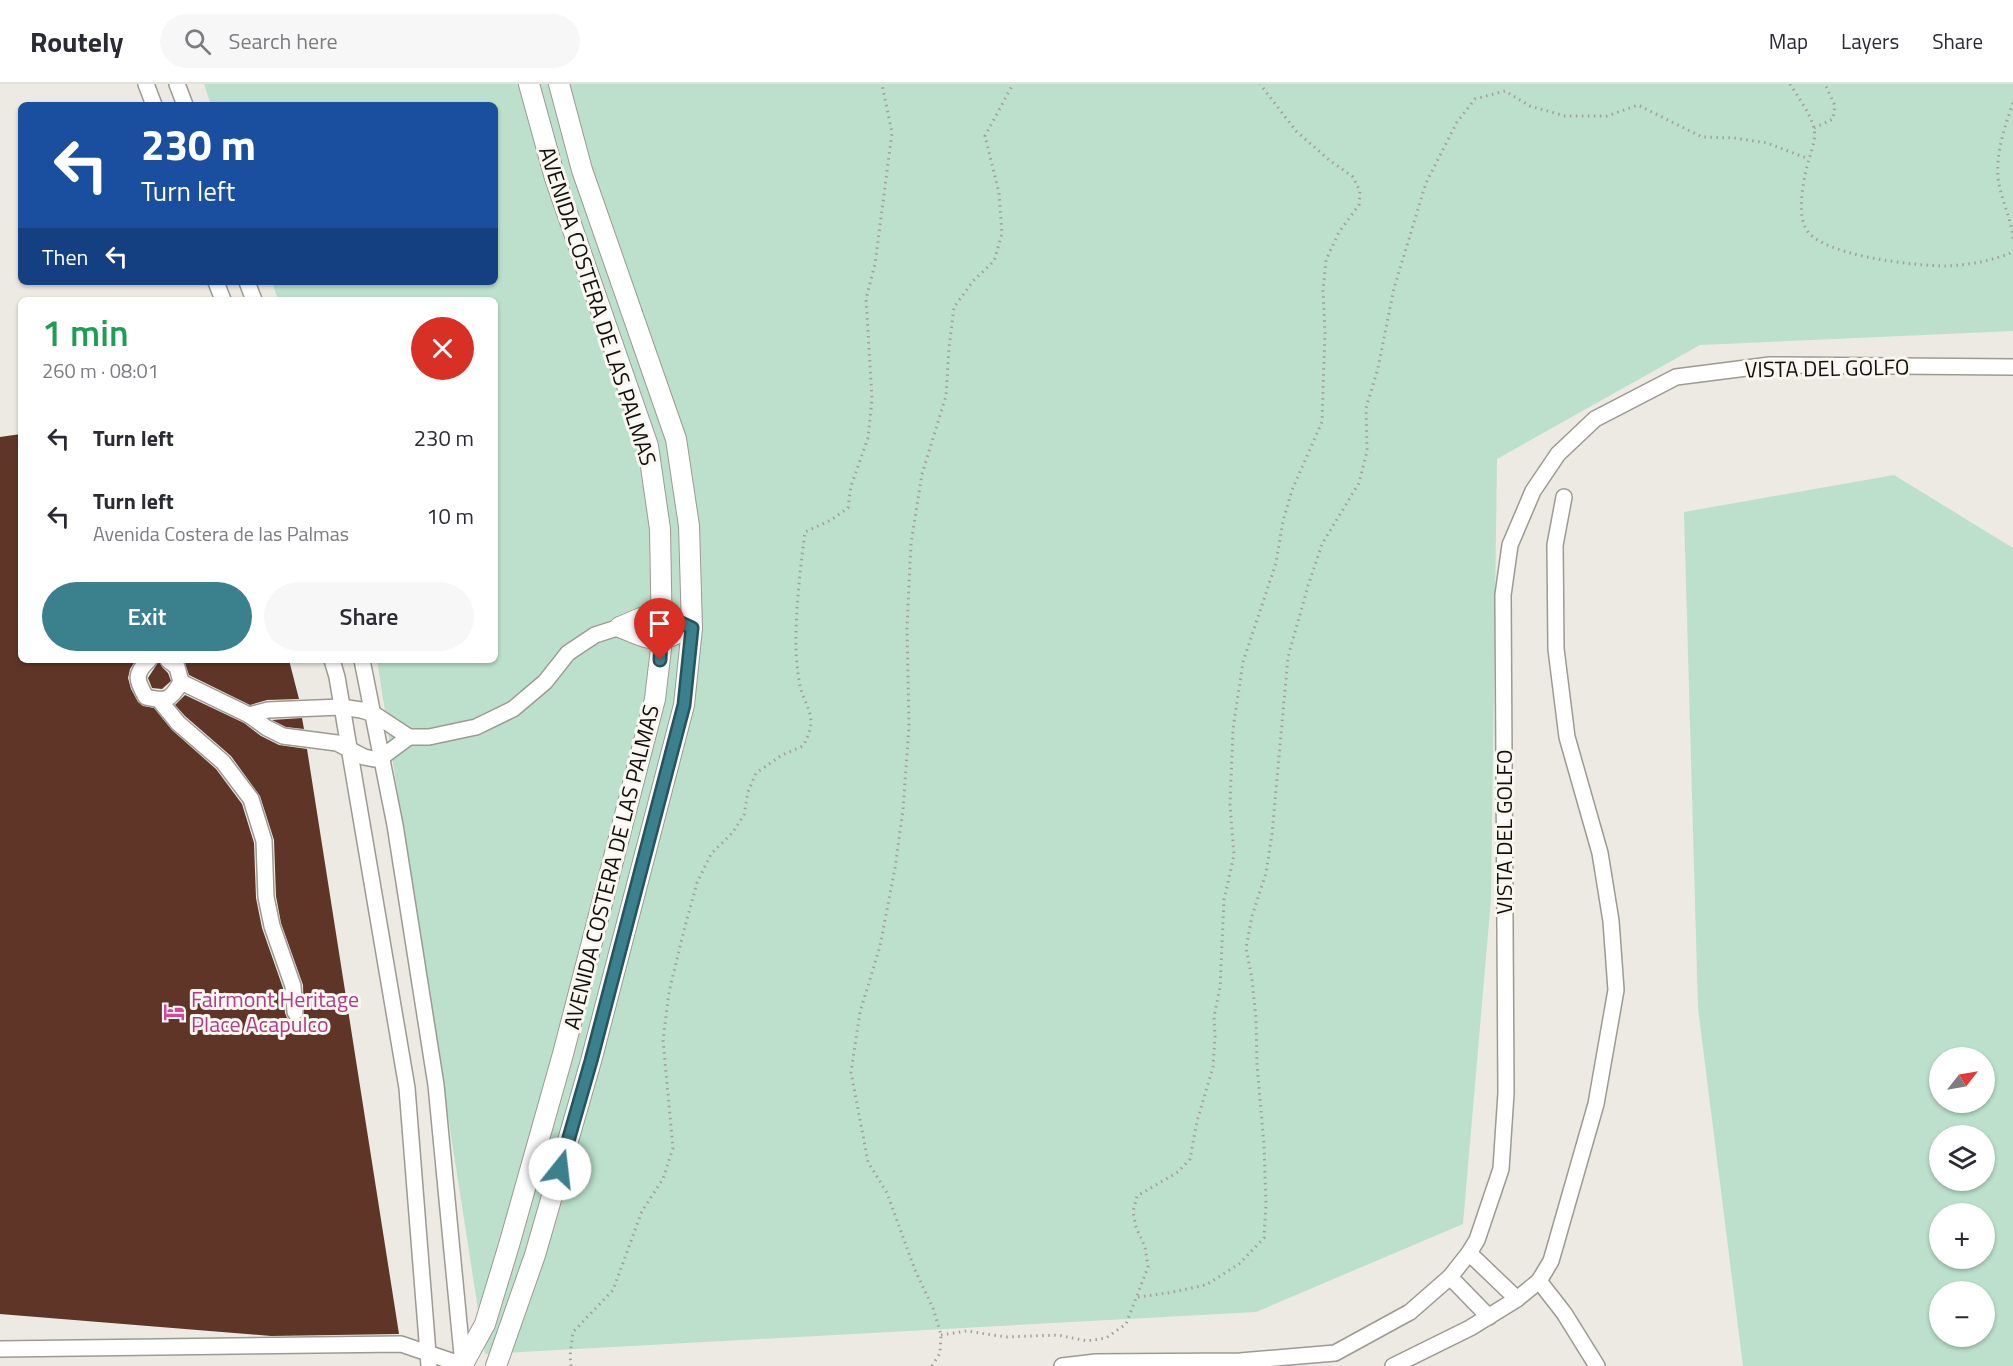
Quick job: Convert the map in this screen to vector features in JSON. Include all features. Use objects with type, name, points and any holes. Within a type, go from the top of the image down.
[{"type":"main road","name":"AVENIDA COSTERA DE LAS PALMAS","points":[[463,1366],[485,1324],[563,1054],[655,699],[662,640],[660,528],[648,446],[555,178],[530,84]]},
{"type":"main road","name":"AVENIDA COSTERA DE LAS PALMAS","points":[[496,1366],[535,1255],[591,1061],[684,705],[692,628],[689,526],[676,439],[582,170],[560,84]]},
{"type":"main road","points":[[620,627],[645,616],[662,614],[692,628]]},
{"type":"main road","points":[[620,627],[644,638],[662,640],[692,628]]},
{"type":"street","points":[[146,84],[153,102]]},
{"type":"street","points":[[177,84],[184,102]]},
{"type":"street","name":"VISTA DEL GOLFO","points":[[1062,1366],[1096,1362],[1212,1364],[1335,1353],[1410,1312],[1450,1277],[1477,1240],[1501,1169],[1506,1093],[1503,595],[1510,545],[1533,491],[1558,454],[1595,419],[1676,377],[1770,365],[2013,367]]},
{"type":"street","points":[[1393,1366],[1489,1317],[1539,1281],[1551,1261],[1596,1104],[1616,990],[1611,921],[1600,853],[1567,737],[1556,648],[1555,545],[1564,497]]},
{"type":"street","points":[[249,715],[268,710],[341,707],[374,714],[409,737],[429,737],[476,727],[513,709],[545,682],[568,653],[595,635],[620,627]]},
{"type":"street","points":[[146,663],[140,669],[138,684],[146,697],[160,701],[178,723],[223,762],[251,799],[264,841],[266,897],[272,926],[293,986],[295,1012]]},
{"type":"street","points":[[160,701],[174,695],[181,682],[177,667],[172,663]]},
{"type":"street","points":[[333,663],[407,1088],[429,1360]]},
{"type":"street","points":[[0,1349],[400,1344],[429,1360],[463,1366],[436,1084],[395,825],[363,663]]},
{"type":"street","points":[[181,682],[249,715],[283,736],[337,743],[364,757],[374,759],[382,757],[409,737]]},
{"type":"street","points":[[301,710],[304,738]]},
{"type":"street","points":[[1469,1253],[1517,1299]]},
{"type":"street","points":[[1450,1277],[1489,1317]]},
{"type":"street","points":[[1539,1281],[1564,1313],[1597,1366]]},
{"type":"path","points":[[571,1366],[573,1332],[613,1290],[642,1211],[663,1179],[673,1148],[663,1040],[669,992],[698,883],[711,854],[733,832],[744,815],[748,792],[756,773],[782,755],[803,746],[811,731],[810,710],[801,688],[796,652],[800,569],[806,532],[831,520],[848,507],[851,486],[868,438],[872,399],[866,299],[875,264],[892,133],[882,84]]},
{"type":"path","points":[[932,1366],[940,1353],[941,1335],[933,1308],[915,1270],[887,1193],[867,1162],[851,1072],[860,1012],[880,946],[903,810],[909,726],[907,628],[911,543],[918,497],[922,474],[946,396],[954,307],[974,280],[994,261],[1002,234],[999,194],[985,136],[1013,84]]},
{"type":"path","points":[[941,1335],[967,1331],[1006,1337],[1058,1335],[1087,1341],[1106,1338],[1126,1324],[1148,1267],[1145,1247],[1136,1227],[1133,1212],[1137,1196],[1178,1172],[1190,1159],[1197,1121],[1213,1067],[1214,1017],[1220,987],[1224,900],[1234,855],[1230,804],[1233,729],[1243,662],[1276,563],[1283,521],[1292,490],[1322,422],[1325,332],[1323,290],[1326,260],[1339,232],[1359,205],[1360,191],[1353,177],[1296,131],[1260,84]]},
{"type":"path","points":[[1790,84],[1814,128],[1813,146],[1801,196],[1804,227],[1814,239],[1841,251],[1885,260],[1945,266],[1991,261],[2013,252]]},
{"type":"path","points":[[1814,128],[1833,119],[1835,106],[1825,84]]},
{"type":"path","points":[[1138,1297],[1206,1285],[1239,1264],[1264,1238],[1266,1203],[1264,1146],[1257,1064],[1256,1019],[1246,948],[1252,916],[1266,873],[1272,834],[1288,657],[1322,544],[1359,483],[1367,451],[1366,408],[1378,368],[1397,278],[1426,183],[1457,122],[1475,99],[1505,91],[1530,106],[1565,116],[1607,116],[1638,105],[1702,137],[1734,138],[1767,143],[1809,159]]},
{"type":"path","points":[[2013,104],[2004,128],[1998,177],[2013,241]]},
{"type":"green space","points":[[204,84],[2013,84],[2013,331],[1700,345],[1497,459],[1491,899],[1463,1224],[1256,1312],[485,1354],[377,663],[498,663],[498,297],[277,297],[273,285],[498,285],[498,102],[210,102]]},
{"type":"green space","points":[[1894,475],[2013,548],[2013,1366],[1743,1366],[1698,1008],[1684,512]]},
{"type":"building","name":"Fairmont Heritage Place Acapulco","points":[[18,434],[18,663],[134,663],[128,678],[138,702],[143,706],[154,708],[172,730],[216,769],[242,804],[254,843],[256,898],[262,928],[283,988],[285,1013],[287,1018],[295,1022],[304,1016],[303,985],[281,923],[276,896],[274,840],[260,796],[231,756],[175,705],[185,695],[244,723],[261,736],[279,745],[307,749],[399,1334],[271,1336],[0,1314],[0,437]]},
{"type":"building","points":[[160,663],[171,681],[162,689],[152,688],[148,678]]},
{"type":"building","points":[[185,663],[290,663],[299,699],[267,700],[250,705],[189,675]]},
{"type":"building","points":[[302,718],[304,729],[286,727],[272,720]]},
{"type":"place","name":"Fairmont Heritage Place Acapulco","points":[[174,1012]]},
{"type":"route","points":[[560,1169],[591,1061],[684,705],[692,628],[662,614],[660,660]]}]
